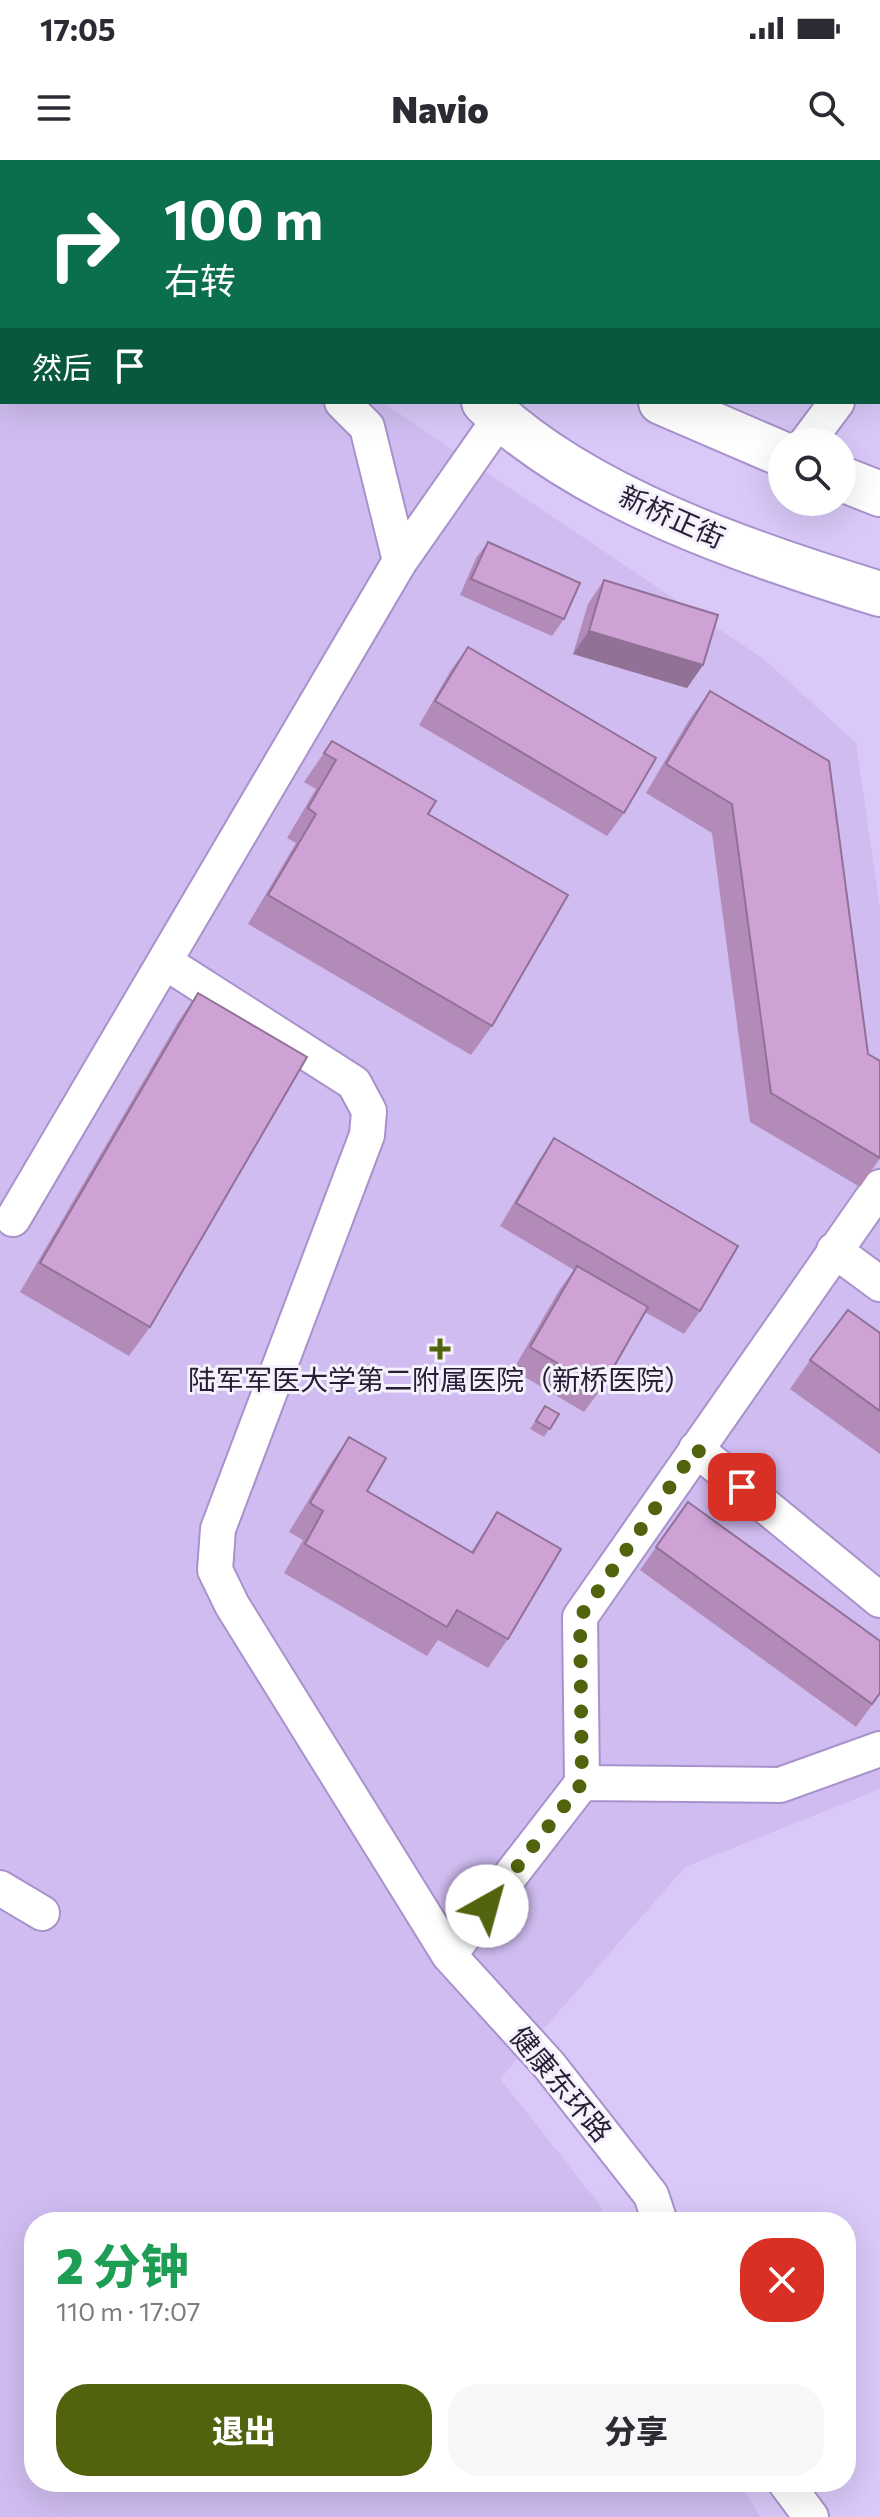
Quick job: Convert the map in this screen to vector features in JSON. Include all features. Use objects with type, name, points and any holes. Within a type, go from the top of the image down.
[{"type":"main road","points":[[666,404],[768,448]]},
{"type":"main road","name":"新桥正街","points":[[492,410],[598,484],[714,538],[880,594]]},
{"type":"main road","points":[[856,485],[880,494]]},
{"type":"street","points":[[344,404],[367,427],[400,561]]},
{"type":"street","points":[[818,428],[836,404]]},
{"type":"street","points":[[13,1219],[492,410]]},
{"type":"street","name":"健康东环路","points":[[165,962],[354,1083],[369,1111],[367,1135],[218,1529],[215,1570],[232,1605],[449,1955],[558,2077],[651,2195],[657,2212]]},
{"type":"street","points":[[449,1955],[582,1783],[580,1617],[880,1187]]},
{"type":"street","points":[[834,1250],[880,1284]]},
{"type":"street","points":[[696,1449],[880,1600]]},
{"type":"street","points":[[582,1783],[780,1785],[880,1749]]},
{"type":"street","points":[[0,1888],[42,1913]]},
{"type":"street","points":[[792,2492],[811,2517]]},
{"type":"shaded area","name":"陆军军医大学第二附属医院（新桥医院）","points":[[0,404],[385,404],[765,660],[856,743],[880,909],[880,1789],[685,1867],[500,2079],[603,2212],[24,2212],[24,2492],[746,2492],[760,2517],[0,2517]]},
{"type":"building","points":[[488,542],[580,583],[564,619],[471,579]]},
{"type":"building","points":[[604,580],[718,615],[703,665],[589,631]]},
{"type":"building","points":[[468,647],[656,758],[624,813],[435,701]]},
{"type":"building","points":[[710,691],[829,761],[868,1054],[880,1061],[880,1158],[771,1093],[732,804],[666,764]]},
{"type":"building","points":[[332,741],[436,801],[428,814],[568,895],[492,1026],[268,895],[316,814],[308,808],[336,760],[324,753]]},
{"type":"building","points":[[198,993],[307,1057],[150,1327],[40,1263]]},
{"type":"building","points":[[554,1138],[738,1246],[700,1311],[516,1203]]},
{"type":"building","points":[[577,1266],[648,1307],[601,1389],[530,1347]]},
{"type":"building","points":[[848,1310],[880,1333],[880,1411],[810,1360]]},
{"type":"building","points":[[545,1406],[559,1414],[550,1429],[536,1421]]},
{"type":"building","points":[[349,1437],[386,1458],[367,1491],[473,1553],[497,1512],[561,1549],[508,1639],[457,1610],[447,1627],[305,1544],[323,1511],[310,1503]]},
{"type":"building","points":[[688,1502],[880,1641],[880,1693],[872,1704],[656,1547]]},
{"type":"place","name":"陆军军医大学第二附属医院（新桥医院）","points":[[440,1349]]},
{"type":"route","points":[[487,1906],[582,1783],[580,1617],[696,1449],[742,1487]]}]
